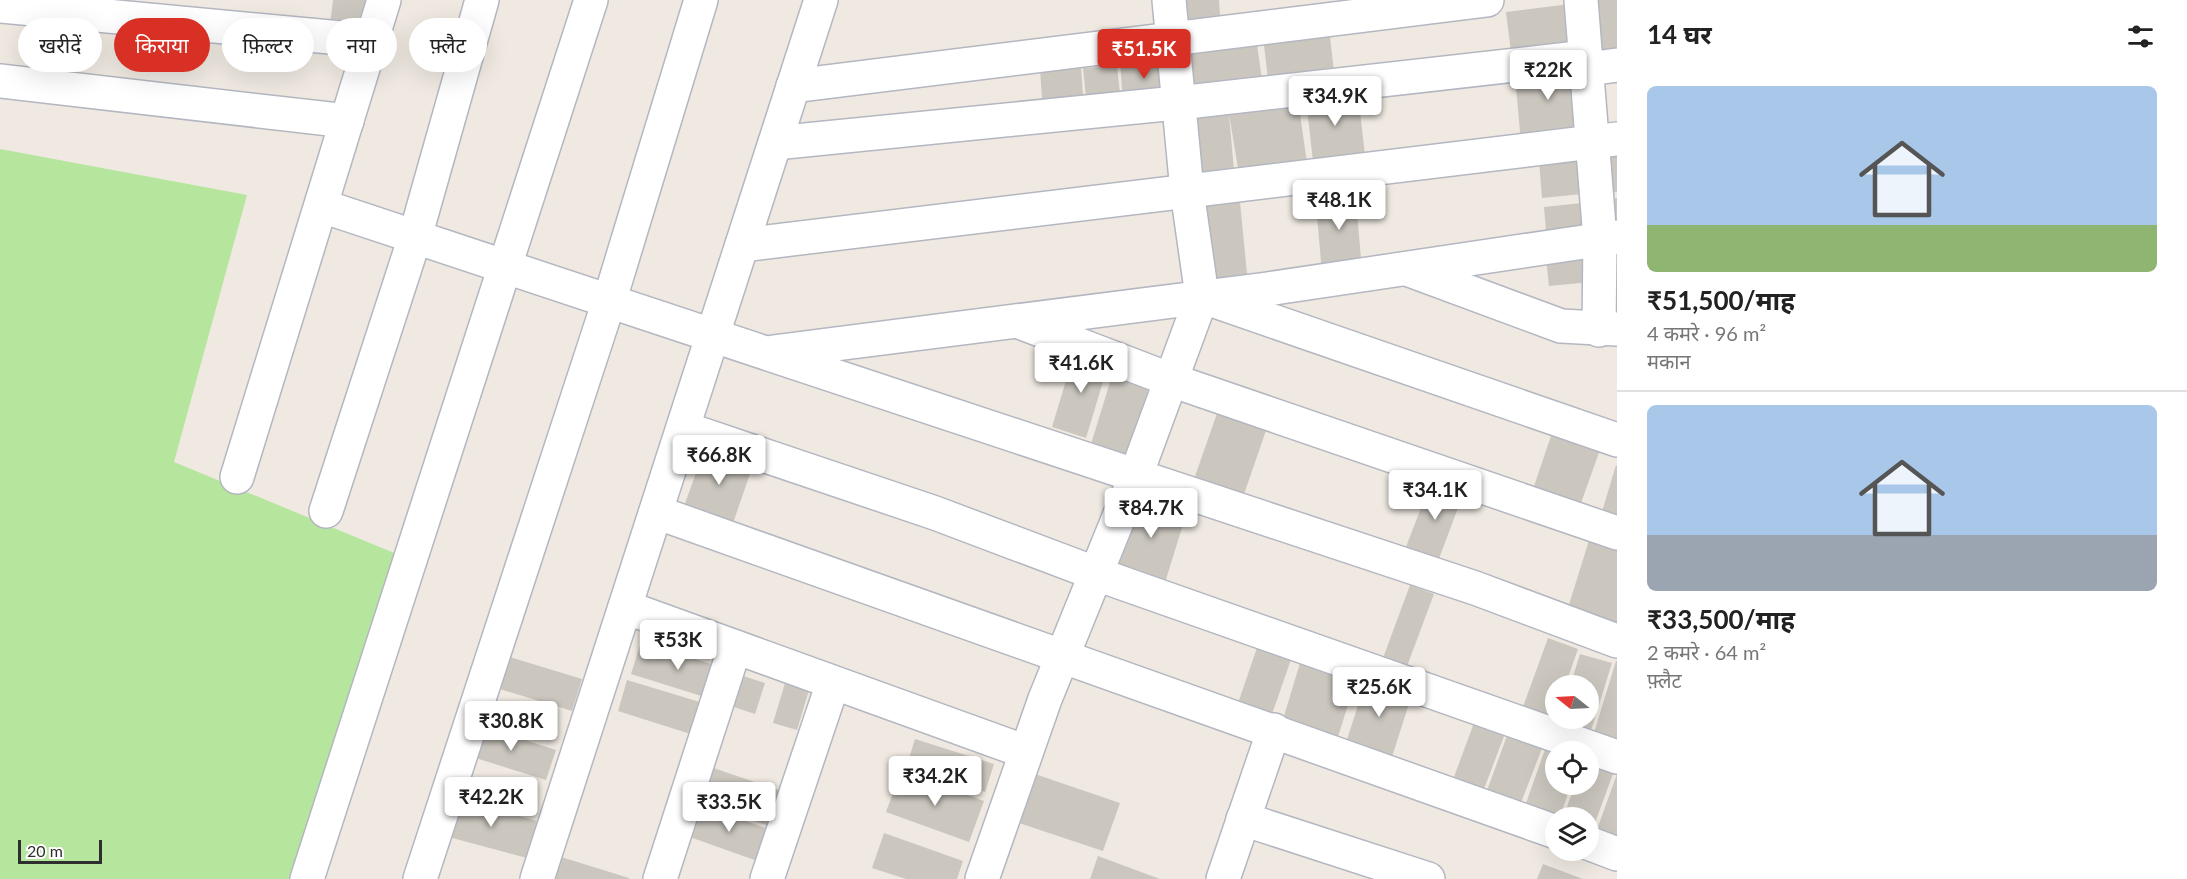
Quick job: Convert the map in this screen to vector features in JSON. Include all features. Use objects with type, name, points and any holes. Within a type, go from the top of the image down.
[{"type":"street","points":[[379,18],[384,0]]},
{"type":"street","points":[[326,511],[415,237],[482,0]]},
{"type":"street","points":[[307,879],[507,267],[591,0]]},
{"type":"street","points":[[420,879],[609,301],[701,0]]},
{"type":"street","points":[[537,879],[821,0]]},
{"type":"street","points":[[982,879],[1026,752],[1136,475],[1202,296],[1186,191],[1170,0]]},
{"type":"street","points":[[793,86],[1487,0]]},
{"type":"street","points":[[1406,268],[1561,326],[1608,329],[1606,140],[1597,64],[1581,0]]},
{"type":"street","points":[[0,6],[326,37]]},
{"type":"street","points":[[775,143],[1597,64]]},
{"type":"street","points":[[237,477],[362,72]]},
{"type":"street","points":[[0,81],[347,120]]},
{"type":"street","points":[[742,245],[1606,140]]},
{"type":"street","points":[[322,206],[1475,588],[1617,641]]},
{"type":"street","points":[[765,353],[1202,296],[1608,238]]},
{"type":"street","points":[[1202,296],[1617,440]]},
{"type":"street","points":[[1012,320],[1171,380],[1617,533]]},
{"type":"street","points":[[683,428],[935,513],[1096,574],[1617,757]]},
{"type":"street","points":[[656,512],[1545,827]]},
{"type":"street","points":[[625,607],[1026,752]]},
{"type":"street","points":[[660,879],[735,647]]},
{"type":"street","points":[[767,879],[833,682]]},
{"type":"street","points":[[1223,879],[1274,730]]},
{"type":"street","points":[[1243,819],[1360,868],[1428,879]]},
{"type":"street","points":[[1599,847],[1617,854]]},
{"type":"green space","points":[[0,149],[247,195],[174,462],[399,555],[298,879],[0,879]]},
{"type":"building","points":[[333,0],[375,0],[373,18],[331,18]]},
{"type":"building","points":[[1177,0],[1219,0],[1221,30],[1179,33]]},
{"type":"building","points":[[1591,0],[1617,0],[1617,57],[1597,59]]},
{"type":"building","points":[[1570,4],[1574,43],[1511,52],[1506,12]]},
{"type":"building","points":[[1330,37],[1335,80],[1269,88],[1264,45]]},
{"type":"building","points":[[1257,44],[1263,87],[1188,96],[1182,53]]},
{"type":"building","points":[[1165,58],[1168,100],[1123,103],[1120,61]]},
{"type":"building","points":[[1575,59],[1582,137],[1521,143],[1514,65]]},
{"type":"building","points":[[1117,65],[1121,103],[1087,107],[1083,68]]},
{"type":"building","points":[[1081,67],[1084,109],[1043,112],[1040,70]]},
{"type":"building","points":[[1357,85],[1366,164],[1314,170],[1305,91]]},
{"type":"building","points":[[1297,93],[1308,170],[1240,180],[1229,114],[1235,182],[1196,185],[1189,108]]},
{"type":"building","points":[[1617,153],[1617,192],[1609,193],[1605,154]]},
{"type":"building","points":[[1579,157],[1582,194],[1542,198],[1539,161]]},
{"type":"building","points":[[1355,189],[1362,270],[1322,273],[1315,193]]},
{"type":"building","points":[[1617,198],[1617,231],[1615,231],[1612,199]]},
{"type":"building","points":[[1240,202],[1248,284],[1207,288],[1199,206]]},
{"type":"building","points":[[1582,203],[1586,238],[1547,242],[1544,207]]},
{"type":"building","points":[[1587,246],[1591,282],[1549,286],[1545,250]]},
{"type":"building","points":[[1075,351],[1109,362],[1086,438],[1052,427]]},
{"type":"building","points":[[1115,366],[1152,377],[1128,456],[1091,444]]},
{"type":"building","points":[[1221,402],[1270,419],[1242,500],[1193,482]]},
{"type":"building","points":[[1553,430],[1601,447],[1576,517],[1529,501]]},
{"type":"building","points":[[707,442],[755,459],[731,529],[682,512]]},
{"type":"building","points":[[1617,466],[1617,531],[1598,525]]},
{"type":"building","points":[[1433,477],[1465,489],[1437,564],[1404,552]]},
{"type":"building","points":[[1137,493],[1188,508],[1164,586],[1113,570]]},
{"type":"building","points":[[1591,534],[1617,542],[1617,626],[1567,611]]},
{"type":"building","points":[[1410,585],[1434,594],[1403,677],[1379,669]]},
{"type":"building","points":[[1261,636],[1295,648],[1270,720],[1236,709]]},
{"type":"building","points":[[1548,638],[1578,649],[1569,675],[1545,675],[1545,724],[1520,715]]},
{"type":"building","points":[[641,642],[724,668],[714,700],[631,674]]},
{"type":"building","points":[[1303,653],[1359,670],[1336,743],[1281,726]]},
{"type":"building","points":[[1580,654],[1612,663],[1599,705],[1599,675],[1573,675]]},
{"type":"building","points":[[503,655],[582,679],[572,711],[493,687]]},
{"type":"building","points":[[1617,661],[1617,744],[1593,736],[1595,729],[1599,729],[1599,716]]},
{"type":"building","points":[[728,671],[765,683],[755,714],[719,702]]},
{"type":"building","points":[[1368,674],[1414,688],[1390,763],[1344,749]]},
{"type":"building","points":[[627,680],[713,706],[703,738],[618,711]]},
{"type":"building","points":[[785,683],[809,690],[797,730],[773,723]]},
{"type":"building","points":[[1478,712],[1509,723],[1484,789],[1454,777]]},
{"type":"building","points":[[476,724],[556,750],[546,780],[466,755]]},
{"type":"building","points":[[1575,729],[1592,729],[1590,734]]},
{"type":"building","points":[[1509,730],[1544,743],[1519,808],[1485,796]]},
{"type":"building","points":[[915,739],[994,764],[985,792],[906,768]]},
{"type":"building","points":[[1545,749],[1545,795],[1567,795],[1564,807],[1545,807],[1545,814],[1524,809]]},
{"type":"building","points":[[1599,757],[1617,763],[1599,812],[1599,807],[1567,807],[1571,795],[1599,795]]},
{"type":"building","points":[[702,764],[784,792],[772,827],[690,798]]},
{"type":"building","points":[[901,771],[984,801],[969,842],[886,812]]},
{"type":"building","points":[[1029,772],[1120,803],[1103,851],[1013,821]]},
{"type":"building","points":[[1617,774],[1617,843],[1599,836],[1599,824]]},
{"type":"building","points":[[455,799],[537,821],[527,858],[445,836]]},
{"type":"building","points":[[695,803],[774,831],[763,863],[684,835]]},
{"type":"building","points":[[884,833],[963,861],[957,879],[906,879],[872,868]]},
{"type":"building","points":[[558,856],[629,878],[629,879],[551,879]]},
{"type":"building","points":[[1098,856],[1160,879],[1090,879]]},
{"type":"building","points":[[1543,864],[1583,879],[1537,879]]}]
